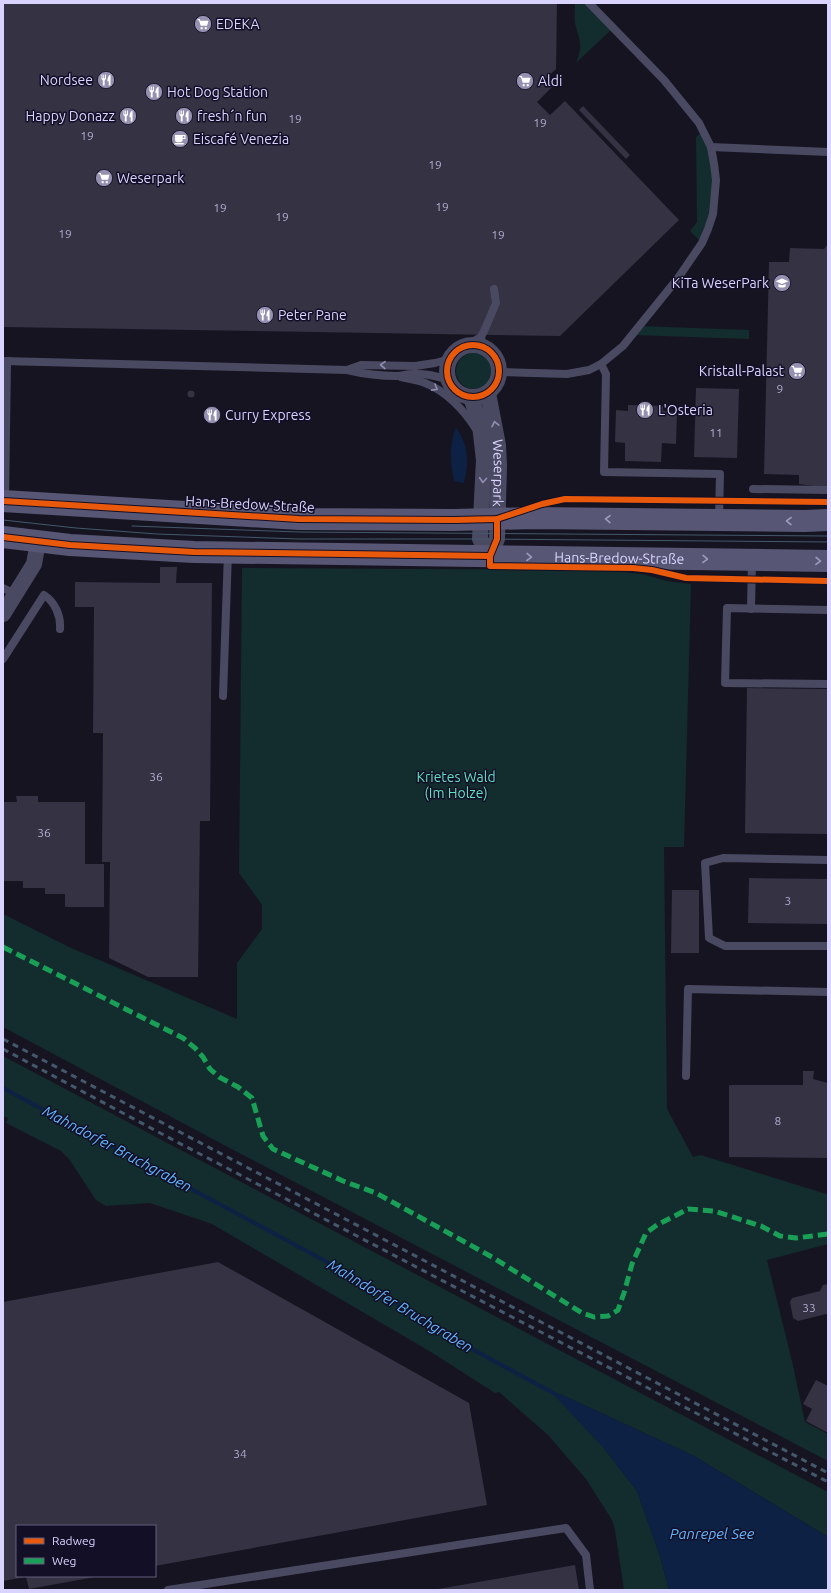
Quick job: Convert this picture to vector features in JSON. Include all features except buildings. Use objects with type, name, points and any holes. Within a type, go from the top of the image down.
[{"type":"main road","name":"Hans-Bredow-Straße","points":[[4,501],[298,519],[533,518],[828,520]]},
{"type":"main road","name":"Hans-Bredow-Straße","points":[[3,537],[38,542],[194,552],[828,561]]},
{"type":"street","points":[[482,342],[496,356],[500,372],[494,387],[488,393],[480,397],[471,397],[461,394],[454,388],[448,380],[447,369],[450,359],[454,353],[467,345],[482,342]]},
{"type":"street","name":"Weserpark","points":[[488,393],[498,445],[489,519]]},
{"type":"street","name":"Weserpark","points":[[471,397],[478,414],[483,441],[489,519],[497,539],[490,556]]},
{"type":"street","points":[[3,614],[9,591],[34,564],[38,542]]},
{"type":"lane","points":[[500,372],[567,374],[589,370],[601,364],[623,346],[678,278],[702,244],[708,229],[715,198],[716,180],[711,147],[699,123],[664,80],[589,3]]},
{"type":"lane","points":[[711,147],[828,152]]},
{"type":"lane","points":[[482,342],[496,303],[494,290]]},
{"type":"lane","points":[[348,370],[361,365],[415,366],[450,359]]},
{"type":"lane","points":[[4,501],[6,436],[5,361],[348,370],[364,374],[398,376],[425,383],[440,391],[468,416],[483,441]]},
{"type":"lane","points":[[601,364],[606,374],[604,472],[720,474],[720,520]]},
{"type":"lane","points":[[398,376],[412,374],[433,375],[448,380]]},
{"type":"lane","points":[[753,489],[828,490]]},
{"type":"lane","points":[[223,696],[228,552]]},
{"type":"lane","points":[[751,608],[752,559]]},
{"type":"lane","points":[[3,659],[44,595],[52,600],[60,622],[60,629]]},
{"type":"lane","points":[[828,610],[727,608],[725,683],[828,684]]},
{"type":"lane","points":[[828,860],[723,858],[705,863],[709,938],[725,946],[828,946]]},
{"type":"lane","points":[[686,1076],[688,989],[828,992]]},
{"type":"lane","points":[[168,1590],[566,1528],[586,1555],[590,1590]]},
{"type":"green space","points":[[575,3],[589,3],[613,28],[576,63],[580,52],[580,47],[575,23]]},
{"type":"green space","points":[[703,131],[711,147],[715,199],[702,243],[690,231],[697,222],[696,137]]},
{"type":"green space","points":[[639,326],[749,330],[749,339],[632,335]]},
{"type":"green space","points":[[474,353],[487,358],[492,371],[487,384],[474,389],[461,384],[456,371],[461,358]]},
{"type":"green space","name":"Krietes Wald (Im Holze)","points":[[242,568],[603,570],[642,574],[667,581],[691,584],[684,847],[664,847],[667,1109],[693,1157],[701,1155],[828,1194],[828,1244],[767,1260],[792,1361],[805,1422],[828,1434],[828,1461],[222,1144],[3,1027],[3,914],[69,947],[237,1019],[237,963],[262,929],[262,905],[239,873]]},
{"type":"green space","points":[[3,1056],[828,1492],[828,1537],[694,1456],[560,1394],[552,1392],[603,1447],[637,1491],[660,1556],[669,1590],[624,1590],[615,1530],[612,1520],[586,1479],[548,1435],[499,1392],[495,1393],[431,1352],[212,1224],[150,1203],[106,1206],[96,1200],[69,1159],[61,1151],[6,1123],[8,1118],[3,1116]]},
{"type":"water","points":[[456,427],[466,448],[467,454],[467,468],[464,483],[454,481],[452,467],[451,447]]},
{"type":"water","name":"Panrepel See","points":[[551,1392],[560,1394],[694,1456],[828,1537],[828,1590],[669,1590],[660,1556],[637,1491],[603,1447]]},
{"type":"waterway","name":"Mahndorfer Bruchgraben","points":[[3,1088],[342,1270],[472,1349],[555,1394]]},
{"type":"tram line","points":[[3,520],[76,528],[157,534],[298,539],[828,542]]},
{"type":"tram line","points":[[132,526],[299,532],[828,536]]},
{"type":"railway","points":[[3,1039],[828,1473]]},
{"type":"railway","points":[[3,1049],[177,1142],[828,1482]]},
{"type":"marked path","points":[[3,947],[183,1038],[195,1048],[203,1057],[210,1069],[219,1077],[238,1087],[252,1098],[263,1136],[273,1149],[343,1181],[376,1193],[492,1257],[582,1313],[594,1317],[608,1316],[618,1310],[632,1264],[646,1233],[657,1225],[688,1209],[714,1211],[761,1226],[780,1236],[796,1238],[828,1234]]},
{"type":"cycle path","points":[[468,345],[478,345],[492,352],[499,366],[499,371],[499,376],[492,390],[478,397],[468,397],[458,393],[451,386],[447,376],[447,366],[451,356],[458,349],[468,345]]},
{"type":"cycle path","points":[[3,501],[299,519],[454,520],[497,519],[542,504],[565,499],[828,502]]},
{"type":"cycle path","points":[[497,519],[497,539],[490,556],[490,566],[633,568],[652,570],[686,578],[828,581]]},
{"type":"cycle path","points":[[3,537],[70,545],[194,552],[490,556]]},
{"type":"place","name":"EDEKA","points":[[203,24]]},
{"type":"place","name":"Nordsee","points":[[106,80]]},
{"type":"place","name":"Aldi","points":[[525,81]]},
{"type":"place","name":"Hot Dog Station","points":[[154,92]]},
{"type":"place","name":"Happy Donazz","points":[[128,116]]},
{"type":"place","name":"fresh´n fun","points":[[184,116]]},
{"type":"place","name":"Eiscafé Venezia","points":[[180,139]]},
{"type":"place","name":"Weserpark","points":[[104,178]]},
{"type":"place","name":"KiTa WeserPark","points":[[782,283]]},
{"type":"place","name":"Peter Pane","points":[[265,315]]},
{"type":"place","name":"Kristall-Palast","points":[[797,371]]},
{"type":"place","name":"L'Osteria","points":[[645,410]]},
{"type":"place","name":"Curry Express","points":[[212,415]]}]
